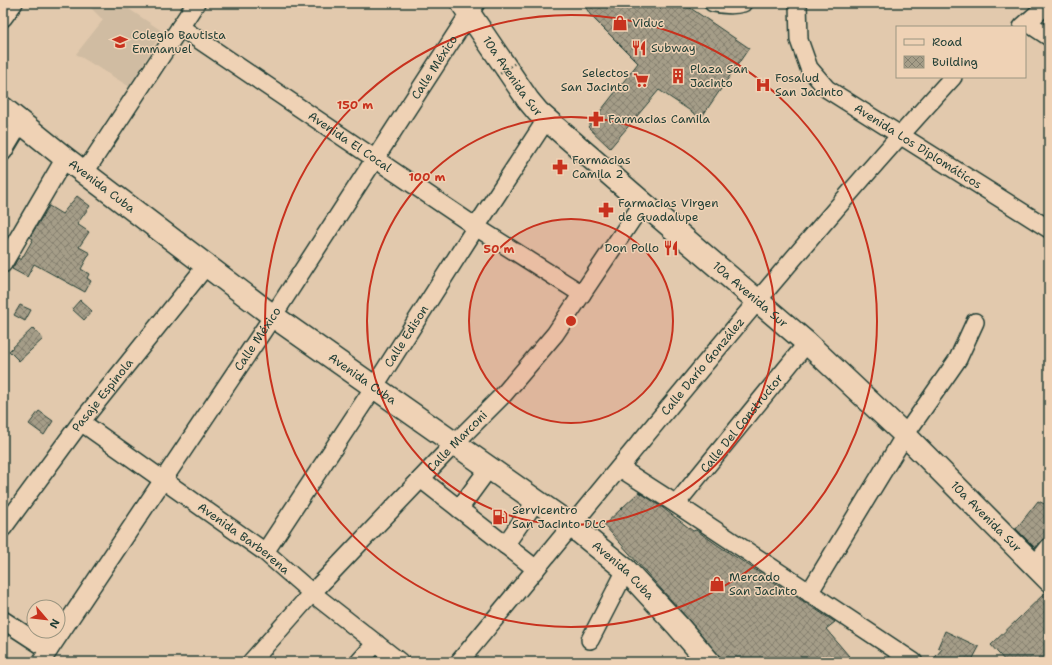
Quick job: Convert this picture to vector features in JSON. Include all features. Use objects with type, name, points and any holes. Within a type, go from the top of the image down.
[{"type":"main road","name":"10a Avenida Sur","points":[[469,6],[528,100],[546,120],[807,343],[905,435],[1046,561]]},
{"type":"main road","name":"Avenida Cuba","points":[[3,108],[65,158],[273,316],[572,526],[626,570],[709,662]]},
{"type":"street","points":[[3,18],[14,3]]},
{"type":"street","points":[[85,172],[196,3]]},
{"type":"street","points":[[713,3],[731,5],[743,3]]},
{"type":"street","name":"Avenida Los Diplomáticos","points":[[798,3],[799,40],[809,68],[827,89],[1049,229]]},
{"type":"street","points":[[1046,4],[1025,25],[1049,37]]},
{"type":"street","name":"Calle México","points":[[45,656],[273,316],[376,158],[469,6]]},
{"type":"street","name":"Avenida El Cocal","points":[[180,26],[476,227],[582,294]]},
{"type":"street","name":"Calle Darío González","points":[[459,662],[758,301],[900,135],[951,78]]},
{"type":"street","name":"Calle Edison","points":[[265,552],[374,387],[546,120]]},
{"type":"street","points":[[3,152],[21,122]]},
{"type":"street","points":[[3,264],[65,158]]},
{"type":"street","name":"Calle Marconi","points":[[251,662],[312,592],[504,394],[555,334],[643,203]]},
{"type":"street","name":"Pasaje Espinola","points":[[3,528],[81,422],[206,266]]},
{"type":"street","points":[[810,593],[905,435],[958,359],[975,322]]},
{"type":"street","name":"Calle Del Constructor","points":[[676,504],[807,343]]},
{"type":"street","name":"Avenida Barberena","points":[[81,422],[265,552],[312,592],[400,662]]},
{"type":"street","points":[[459,509],[489,468]]},
{"type":"street","points":[[620,468],[914,662]]},
{"type":"street","points":[[421,479],[536,569]]},
{"type":"street","points":[[505,545],[536,501]]},
{"type":"street","points":[[590,640],[626,570]]},
{"type":"street","points":[[3,620],[45,656]]},
{"type":"street","points":[[359,662],[376,643]]},
{"type":"path","points":[[497,76],[518,61]]},
{"type":"shaded area","name":"Colegio Bautista Emmanuel","points":[[86,3],[134,3],[129,9],[162,31],[130,87],[76,54],[103,20]]},
{"type":"building","name":"Plaza San Jacinto","points":[[583,3],[683,3],[749,48],[701,118],[659,90],[610,148],[588,127],[638,63],[591,16]]},
{"type":"building","points":[[77,196],[90,206],[77,224],[89,232],[79,247],[90,253],[81,269],[89,274],[87,278],[91,281],[85,292],[34,264],[27,277],[12,269],[18,258],[21,260],[33,239],[30,237],[49,206],[62,214]]},
{"type":"building","points":[[80,300],[92,311],[84,320],[72,309]]},
{"type":"building","points":[[20,305],[31,310],[25,321],[14,315]]},
{"type":"building","points":[[33,328],[43,339],[19,361],[9,351]]},
{"type":"building","points":[[39,411],[53,421],[44,435],[29,424]]},
{"type":"building","name":"Mercado San Jacinto","points":[[639,492],[693,531],[696,530],[835,622],[826,629],[854,662],[724,662],[604,525]]},
{"type":"building","points":[[1038,501],[1049,506],[1049,534],[1048,537],[1041,541],[1035,548],[1016,529]]},
{"type":"building","points":[[1046,592],[1049,592],[1049,662],[1006,662],[991,645]]},
{"type":"building","points":[[945,631],[979,647],[971,662],[931,662],[942,649],[938,647]]},
{"type":"place","name":"Viduc","points":[[620,23]]},
{"type":"place","name":"Colegio Bautista Emmanuel","points":[[120,42]]},
{"type":"place","name":"Subway","points":[[639,48]]},
{"type":"place","name":"Plaza San Jacinto","points":[[678,76]]},
{"type":"place","name":"Selectos San Jacinto","points":[[641,80]]},
{"type":"place","name":"Fosalud San Jacinto","points":[[763,85]]},
{"type":"place","name":"Farmacias Camila","points":[[596,119]]},
{"type":"place","name":"Farmacias Camila 2","points":[[560,167]]},
{"type":"place","name":"Farmacias Virgen de Guadalupe","points":[[606,210]]},
{"type":"place","name":"Don Pollo","points":[[671,248]]},
{"type":"place","name":"Servicentro San Jacinto DLC","points":[[500,517]]},
{"type":"place","name":"Mercado San Jacinto","points":[[717,584]]}]
